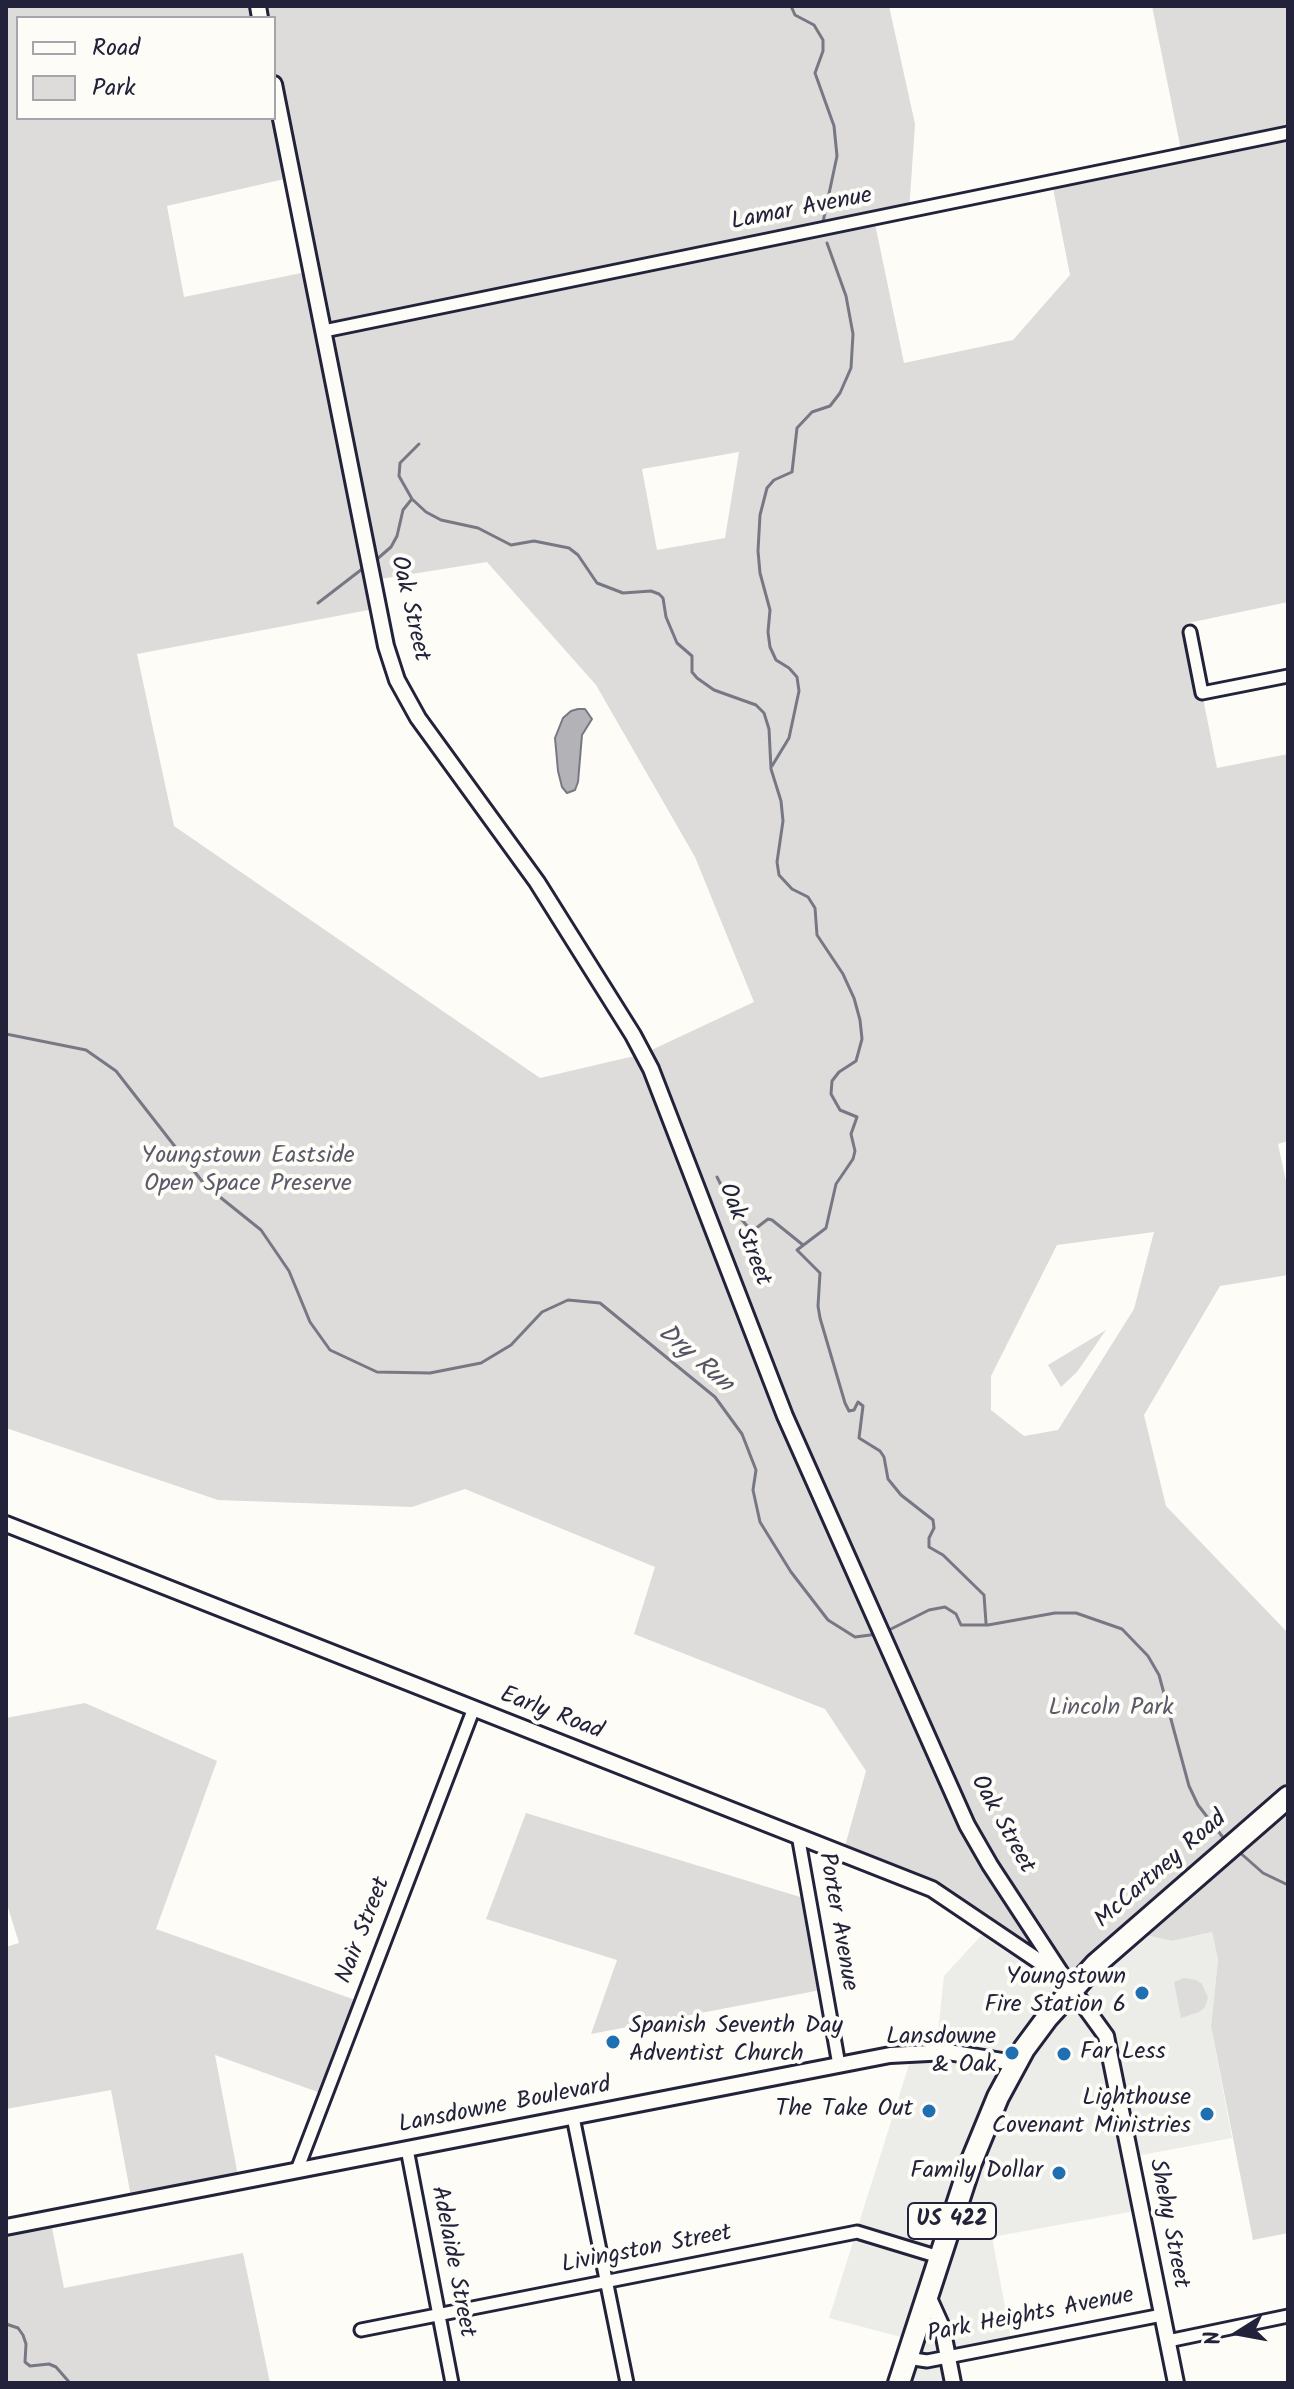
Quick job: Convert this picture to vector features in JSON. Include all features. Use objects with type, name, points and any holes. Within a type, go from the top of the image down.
[{"type":"highway","name":"McCartney Road","points":[[1069,1984],[1288,1797]]},
{"type":"highway","name":"US 422","points":[[899,2383],[983,2131],[1014,2063],[1069,1984]]},
{"type":"street","name":"Oak Street","points":[[276,94],[393,667],[407,700],[537,882],[626,1022],[651,1069],[785,1416],[932,1750],[982,1851],[1069,1984]]},
{"type":"street","name":"Lamar Avenue","points":[[324,331],[1288,133]]},
{"type":"street","points":[[1190,632],[1202,693],[1288,676]]},
{"type":"street","name":"Early Road","points":[[6,1524],[932,1889],[1069,1984]]},
{"type":"street","name":"Nair Street","points":[[297,2170],[474,1708]]},
{"type":"street","name":"Porter Avenue","points":[[798,1835],[839,2065]]},
{"type":"street","name":"Shehy Street","points":[[1069,1984],[1106,2036],[1176,2383]]},
{"type":"street","name":"Lansdowne Boulevard","points":[[6,2227],[890,2055],[936,2052],[1014,2063]]},
{"type":"street","points":[[573,2117],[627,2383]]},
{"type":"street","name":"Adelaide Street","points":[[407,2149],[452,2383]]},
{"type":"street","name":"Livingston Street","points":[[361,2330],[857,2232],[939,2257]]},
{"type":"street","points":[[928,2296],[942,2327],[953,2383]]},
{"type":"street","name":"Park Heights Avenue","points":[[907,2358],[927,2361],[1162,2315]]},
{"type":"street","points":[[1168,2341],[1288,2316]]},
{"type":"shaded area","points":[[578,709],[585,709],[592,719],[582,735],[578,782],[575,790],[567,793],[558,771],[555,738],[563,718]]},
{"type":"shaded area","points":[[990,1926],[1132,1932],[1172,1941],[1212,1932],[1218,1960],[1211,2026],[1232,2138],[1131,2157],[1141,2210],[992,2237],[1012,2344],[948,2357],[953,2383],[899,2383],[912,2340],[829,2318],[913,2052],[936,2051],[944,1976]]},
{"type":"green space","points":[[6,6],[889,6],[915,124],[909,212],[874,219],[904,363],[1013,340],[1070,275],[1052,183],[1182,155],[1152,6],[1288,6],[1288,602],[1188,623],[1217,768],[1288,754],[1288,1141],[1278,1144],[1288,1190],[1288,1275],[1220,1286],[1144,1415],[1166,1506],[1288,1633],[1288,2233],[1253,2240],[1211,2026],[1218,1960],[1212,1932],[1172,1941],[1132,1932],[1073,1989],[951,1899],[843,1853],[866,1771],[825,1709],[634,1634],[655,1567],[465,1489],[412,1507],[218,1500],[6,1428]],"holes":[[[293,177],[311,271],[184,297],[167,206]],[[739,452],[725,538],[657,550],[642,469]],[[487,562],[596,685],[695,857],[754,1002],[643,1054],[540,1078],[174,826],[137,654],[379,608],[374,580]],[[1154,1232],[1134,1309],[1058,1430],[1024,1436],[991,1410],[991,1376],[1057,1245]]]},
{"type":"green space","points":[[1106,1330],[1077,1372],[1061,1387],[1048,1365]]},
{"type":"green space","points":[[85,1703],[217,1761],[156,1929],[361,2002],[326,2095],[215,2055],[239,2181],[132,2202],[111,2090],[6,2109],[6,1947],[19,1943],[6,1901],[6,1718]]},
{"type":"green space","points":[[526,1813],[810,1900],[826,1989],[591,2034],[617,1960],[486,1919]]},
{"type":"green space","points":[[1184,1978],[1202,1984],[1208,1998],[1199,2012],[1181,2018],[1174,1982]]},
{"type":"green space","points":[[50,2218],[64,2288],[243,2253],[270,2383],[6,2383],[6,2227]]},
{"type":"waterway","points":[[791,6],[795,15],[814,25],[823,40],[823,51],[815,73],[834,126],[837,156],[823,222]]},
{"type":"waterway","points":[[772,766],[789,738],[799,691],[797,677],[776,660],[770,647],[770,610],[760,573],[758,551],[760,515],[767,488],[774,480],[792,472],[797,428],[812,412],[830,406],[840,393],[851,368],[853,334],[846,296],[827,243]]},
{"type":"waterway","points":[[419,444],[400,463],[399,476],[412,499],[426,512],[441,520],[478,528],[511,545],[534,541],[569,548],[578,555],[597,583],[623,593],[651,591],[659,594],[677,643],[692,656],[692,672],[697,678],[714,690],[756,705],[764,713],[769,729],[771,769],[781,801],[783,821],[777,862],[779,875],[792,889],[808,897],[815,908],[817,935],[843,974],[854,998],[862,1039],[856,1061],[839,1072],[832,1081],[831,1094],[840,1110],[857,1117],[851,1134],[855,1151],[853,1159],[836,1184],[826,1228],[797,1250],[820,1273],[820,1318],[845,1403],[849,1411],[854,1410],[858,1402],[863,1406],[859,1438],[880,1451],[888,1479],[901,1495],[933,1520],[929,1547],[943,1555],[984,1595],[986,1623]]},
{"type":"waterway","points":[[376,560],[391,547],[403,510],[411,500]]},
{"type":"waterway","points":[[318,603],[366,566]]},
{"type":"waterway","name":"Dry Run","points":[[6,1034],[86,1050],[116,1071],[205,1185],[261,1230],[289,1271],[310,1322],[330,1350],[377,1372],[430,1373],[481,1363],[511,1345],[542,1312],[568,1300],[600,1303],[715,1397],[742,1434],[756,1470],[753,1490],[760,1522],[791,1572],[828,1620],[855,1637],[878,1634]]},
{"type":"waterway","points":[[717,1177],[735,1212],[749,1228],[755,1229],[768,1219],[772,1220],[803,1245]]},
{"type":"waterway","name":"Dry Run","points":[[885,1632],[929,1610],[945,1607],[956,1614],[961,1625],[988,1625],[1055,1613],[1076,1613],[1122,1629],[1148,1656],[1159,1675],[1189,1786],[1198,1805],[1225,1840]]},
{"type":"waterway","name":"Dry Run","points":[[1237,1850],[1263,1873],[1288,1885]]},
{"type":"waterway","points":[[6,2324],[18,2328],[23,2335],[25,2362],[30,2366],[49,2364],[56,2367],[70,2383]]},
{"type":"place","name":"Youngstown Fire Station 6","points":[[1142,1993]]},
{"type":"place","name":"Spanish Seventh Day Adventist Church","points":[[613,2042]]},
{"type":"place","name":"Lansdowne & Oak","points":[[1012,2053]]},
{"type":"place","name":"Far Less","points":[[1064,2054]]},
{"type":"place","name":"The Take Out","points":[[929,2111]]},
{"type":"place","name":"Lighthouse Covenant Ministries","points":[[1207,2114]]},
{"type":"place","name":"Family Dollar","points":[[1059,2173]]},
{"type":"park label","name":"Youngstown Eastside Open Space Preserve","points":[[248,1172]]},
{"type":"park label","name":"Lincoln Park","points":[[1111,1710]]}]
